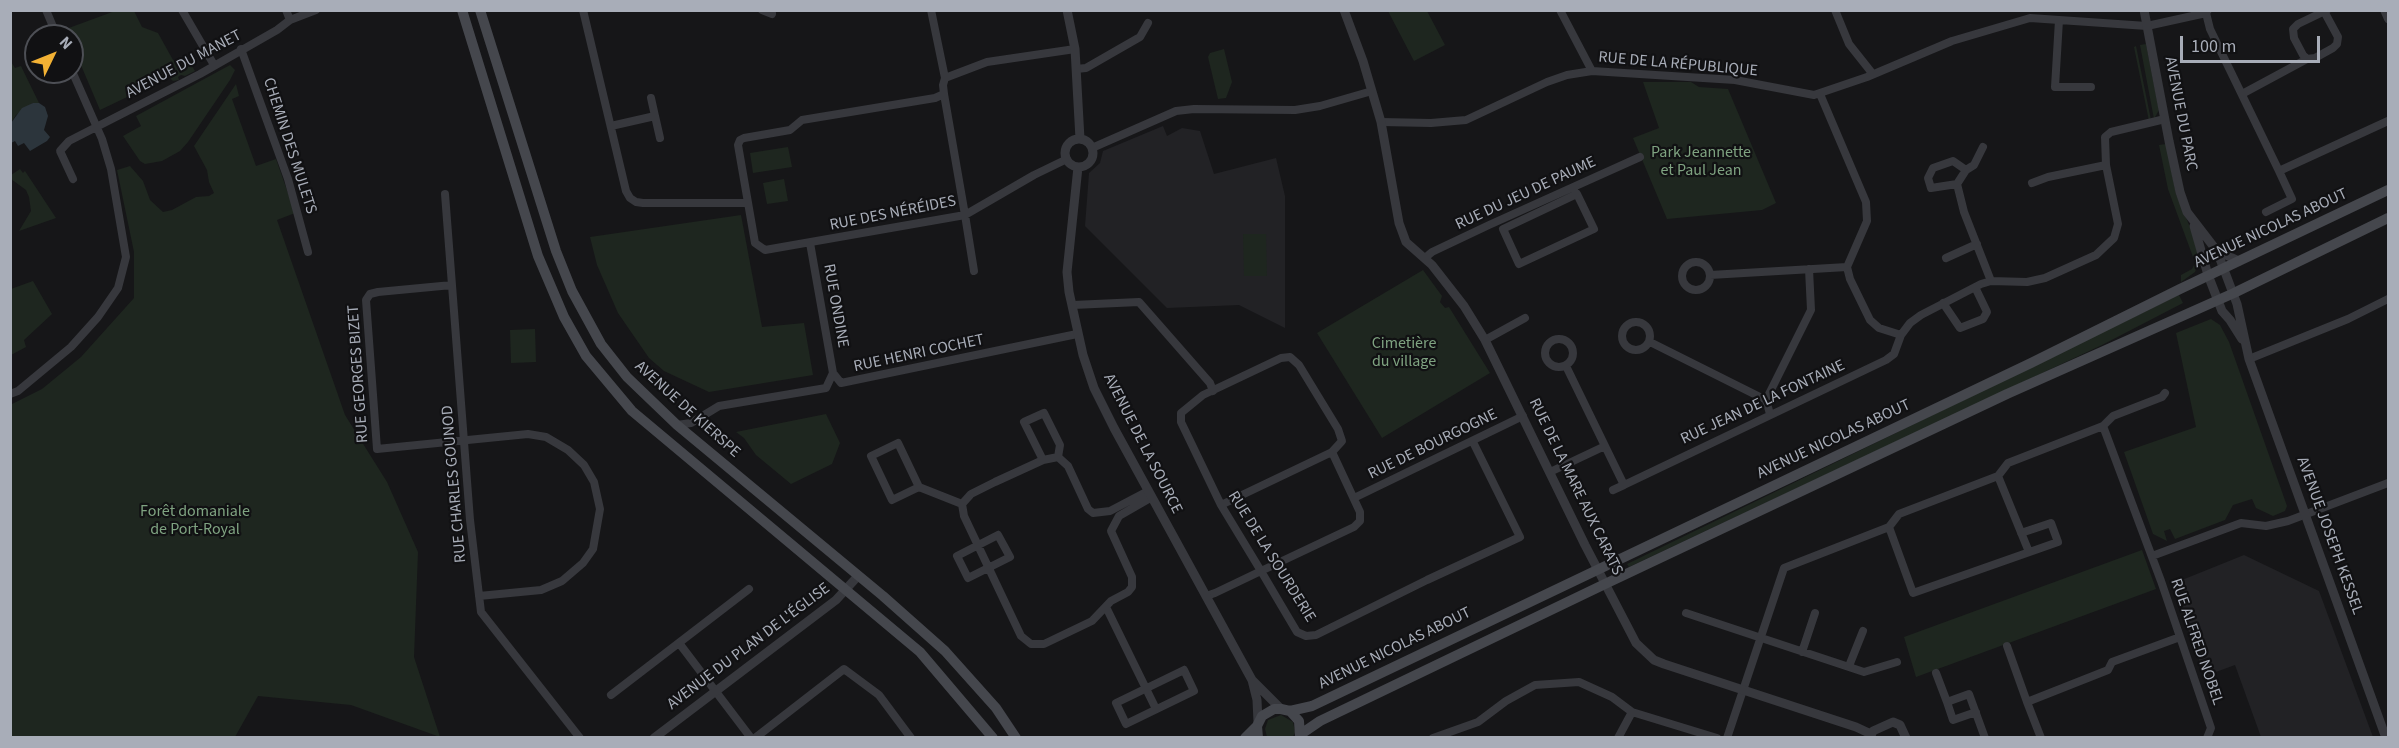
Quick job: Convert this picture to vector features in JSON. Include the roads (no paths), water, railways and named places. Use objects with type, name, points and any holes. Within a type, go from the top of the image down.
[{"type":"main road","name":"AVENUE DE KIERSPE","points":[[462,10],[538,256],[564,318],[586,356],[632,411],[920,652],[993,738]]},
{"type":"main road","name":"AVENUE DE KIERSPE","points":[[480,10],[556,251],[572,291],[601,344],[620,369],[677,425],[945,651],[996,708],[1016,738]]},
{"type":"main road","name":"AVENUE NICOLAS ABOUT","points":[[1245,738],[1258,729],[1267,712],[1312,706],[2388,190]]},
{"type":"main road","name":"AVENUE NICOLAS ABOUT","points":[[1300,736],[1320,721],[1605,584],[2007,394],[2234,293],[2388,218]]},
{"type":"main road","name":"AVENUE NICOLAS ABOUT","points":[[1285,710],[1299,721],[1300,736]]},
{"type":"main road","points":[[982,723],[1003,738]]},
{"type":"street","points":[[46,10],[52,24]]},
{"type":"street","points":[[182,10],[214,65]]},
{"type":"street","points":[[286,10],[290,20]]},
{"type":"street","name":"AVENUE DU MANET","points":[[73,179],[60,151],[69,141],[214,65],[277,30],[290,20],[316,10]]},
{"type":"street","points":[[583,10],[626,191],[636,202],[747,202],[738,145],[744,138],[790,130],[802,120],[935,98],[944,94]]},
{"type":"street","points":[[762,10],[772,14]]},
{"type":"street","points":[[931,10],[945,78],[944,94],[974,272]]},
{"type":"street","points":[[1067,10],[1075,49],[1080,140]]},
{"type":"street","points":[[1560,10],[1592,71]]},
{"type":"street","points":[[1835,10],[1850,44],[1872,73]]},
{"type":"street","name":"AVENUE DU PARC","points":[[2144,10],[2180,192],[2192,221],[2208,275]]},
{"type":"street","points":[[2384,10],[2388,19]]},
{"type":"street","name":"RUE DE LA MARE AUX CARATS","points":[[1346,11],[1381,122],[1398,223],[1406,242],[1425,258],[1460,300],[1485,340],[1636,643],[1654,660],[1856,727],[1870,736]]},
{"type":"street","points":[[2207,12],[2210,28],[2292,199],[2266,212]]},
{"type":"street","name":"RUE DE LA RÉPUBLIQUE","points":[[1381,122],[1431,123],[1466,120],[1547,82],[1567,75],[1592,71],[1735,81],[1806,95],[1820,94],[1952,41],[2030,18],[2147,26],[2207,12]]},
{"type":"street","points":[[2242,94],[2337,44],[2338,37],[2326,12],[2298,24],[2293,29],[2294,38],[2307,59]]},
{"type":"street","points":[[2059,20],[2055,87],[2091,87]]},
{"type":"street","points":[[1076,69],[1086,68],[1140,37],[1148,23]]},
{"type":"street","name":"CHEMIN DES MULETS","points":[[242,49],[288,179],[308,252]]},
{"type":"street","points":[[945,78],[987,62],[1075,49]]},
{"type":"street","points":[[10,393],[18,391],[71,347],[98,317],[118,288],[126,257],[111,169],[97,127],[78,84]]},
{"type":"street","points":[[1092,148],[1176,111],[1194,108],[1295,110],[1372,92]]},
{"type":"street","points":[[1820,94],[1866,202],[1867,221],[1847,267],[1850,279],[1870,320],[1879,328],[1900,335]]},
{"type":"street","points":[[651,98],[660,138]]},
{"type":"street","points":[[611,126],[655,116]]},
{"type":"street","points":[[1957,184],[1991,281],[2026,282],[2045,279],[2096,255],[2114,238],[2118,224],[2106,165],[2105,137],[2111,132],[2165,119]]},
{"type":"street","points":[[2279,171],[2388,121]]},
{"type":"street","points":[[1080,140],[1087,142],[1092,148],[1090,161],[1078,167],[1067,159],[1068,146],[1080,140]]},
{"type":"street","points":[[1966,170],[1953,161],[1933,168],[1928,178],[1931,188],[1957,184],[1966,170],[1974,165],[1983,147]]},
{"type":"street","name":"RUE DU JEU DE PAUME","points":[[1425,258],[1460,238],[1640,157]]},
{"type":"street","name":"RUE DES NÉRÉIDES","points":[[747,202],[755,243],[765,250],[771,250],[965,215],[1034,175],[1067,159]]},
{"type":"street","points":[[2032,183],[2048,177],[2106,165]]},
{"type":"street","name":"AVENUE DE LA SOURCE","points":[[1078,167],[1067,272],[1077,334],[1094,388],[1252,681],[1285,710]]},
{"type":"street","name":"RUE CHARLES GOUNOD","points":[[445,194],[471,520],[481,612],[580,738]]},
{"type":"street","points":[[1577,194],[1594,229],[1519,264],[1503,229],[1577,194]]},
{"type":"street","name":"AVENUE DU PARC","points":[[2192,221],[2217,251],[2224,267]]},
{"type":"street","name":"RUE ONDINE","points":[[810,243],[833,373]]},
{"type":"street","points":[[1946,258],[1977,244]]},
{"type":"street","name":"AVENUE DU PARC","points":[[2217,251],[2239,261]]},
{"type":"street","points":[[1710,275],[1847,267]]},
{"type":"street","name":"AVENUE JOSEPH KESSEL","points":[[2224,267],[2234,293],[2249,359],[2387,737]]},
{"type":"street","points":[[1770,414],[1766,400],[1811,310],[1809,269]]},
{"type":"street","name":"AVENUE JOSEPH KESSEL","points":[[2208,275],[2217,300],[2245,344]]},
{"type":"street","name":"RUE JEAN DE LA FONTAINE","points":[[1613,490],[1886,360],[1894,354],[1900,335],[1916,319],[1943,303],[1991,281]]},
{"type":"street","name":"RUE GEORGES BIZET","points":[[452,285],[378,292],[370,294],[366,300],[377,449],[465,442]]},
{"type":"street","points":[[1943,303],[1960,328],[1983,320],[1987,312],[1975,287]]},
{"type":"street","points":[[2249,359],[2348,319],[2388,299]]},
{"type":"street","points":[[1073,305],[1139,302],[1209,383],[1213,391],[1281,358],[1290,357],[1299,365],[1338,429],[1342,441],[1332,452],[1221,505]]},
{"type":"street","points":[[1485,340],[1525,318]]},
{"type":"street","name":"RUE HENRI COCHET","points":[[677,425],[691,423],[720,406],[826,388],[833,373],[841,383],[852,382],[1077,334]]},
{"type":"street","points":[[1650,342],[1766,400]]},
{"type":"street","points":[[1566,366],[1624,485]]},
{"type":"street","name":"RUE DE LA SOURDERIE","points":[[1213,391],[1194,402],[1181,413],[1180,417],[1221,505],[1297,632],[1306,636],[1316,635],[1520,537],[1473,442]]},
{"type":"street","points":[[1727,738],[1784,567],[1889,527],[1899,514],[1998,476],[2008,463],[2103,426],[2113,416],[2162,397],[2165,393]]},
{"type":"street","points":[[1043,460],[1024,422],[1044,413],[1060,446],[1058,457]]},
{"type":"street","name":"RUE DE BOURGOGNE","points":[[1354,498],[1523,416]]},
{"type":"street","name":"RUE ALFRED NOBEL","points":[[2103,426],[2152,556],[2211,728],[2207,738]]},
{"type":"street","points":[[465,442],[528,434],[546,437],[568,450],[584,465],[594,482],[600,509],[593,549],[583,563],[562,581],[541,590],[479,596]]},
{"type":"street","points":[[919,487],[892,500],[872,456],[898,443],[919,487],[962,504]]},
{"type":"street","points":[[1551,472],[1605,446]]},
{"type":"street","points":[[1206,596],[1354,527],[1360,521],[1360,512],[1332,452]]},
{"type":"street","points":[[1058,457],[1068,466],[1088,509],[1093,513],[1110,511],[1150,494]]},
{"type":"street","points":[[962,504],[971,494],[1043,460],[1058,457]]},
{"type":"street","points":[[1998,476],[2029,552]]},
{"type":"street","points":[[2152,556],[2241,523],[2266,526],[2306,514],[2388,483]]},
{"type":"street","points":[[962,504],[964,516],[1020,636],[1030,644],[1044,644],[1092,621],[1111,601],[1128,592],[1132,587],[1129,568],[1111,531],[1119,516],[1150,494]]},
{"type":"street","points":[[1110,511],[1115,521]]},
{"type":"street","points":[[1889,527],[1913,593],[2058,542],[2051,523],[2021,533]]},
{"type":"street","points":[[998,535],[1010,557],[968,578],[957,556],[978,545],[998,535]]},
{"type":"street","name":"AVENUE DU PLAN DE L'ÉGLISE","points":[[654,738],[847,590],[858,576]]},
{"type":"street","points":[[611,695],[749,589]]},
{"type":"street","points":[[1106,607],[1156,709]]},
{"type":"street","points":[[1686,613],[1864,672],[1897,662]]},
{"type":"street","points":[[1802,652],[1815,613]]},
{"type":"street","points":[[1849,666],[1863,631]]},
{"type":"street","points":[[2027,702],[2108,670],[2112,662],[2180,637]]},
{"type":"street","points":[[679,643],[753,738],[844,669],[879,695],[911,738]]},
{"type":"street","points":[[2007,646],[2041,738]]},
{"type":"street","points":[[1184,670],[1194,691],[1126,724],[1116,703],[1146,689],[1184,670]]},
{"type":"street","points":[[1936,673],[1953,720],[1976,712]]},
{"type":"street","name":"AVENUE DE LA SOURCE","points":[[1252,681],[1258,729]]},
{"type":"street","points":[[1433,738],[1478,722],[1506,701],[1535,685],[1579,682],[1612,697],[1632,712],[1717,738]]},
{"type":"street","points":[[1947,702],[1969,694],[1985,738]]},
{"type":"street","points":[[1618,738],[1632,712]]},
{"type":"street","points":[[1870,736],[1893,722],[1900,725],[1906,738]]},
{"type":"park label","name":"Park Jeannette et Paul Jean","points":[[1701,162]]},
{"type":"park label","name":"Cimetière du village","points":[[1404,353]]},
{"type":"park label","name":"Forêt domaniale de Port-Royal","points":[[195,521]]}]
